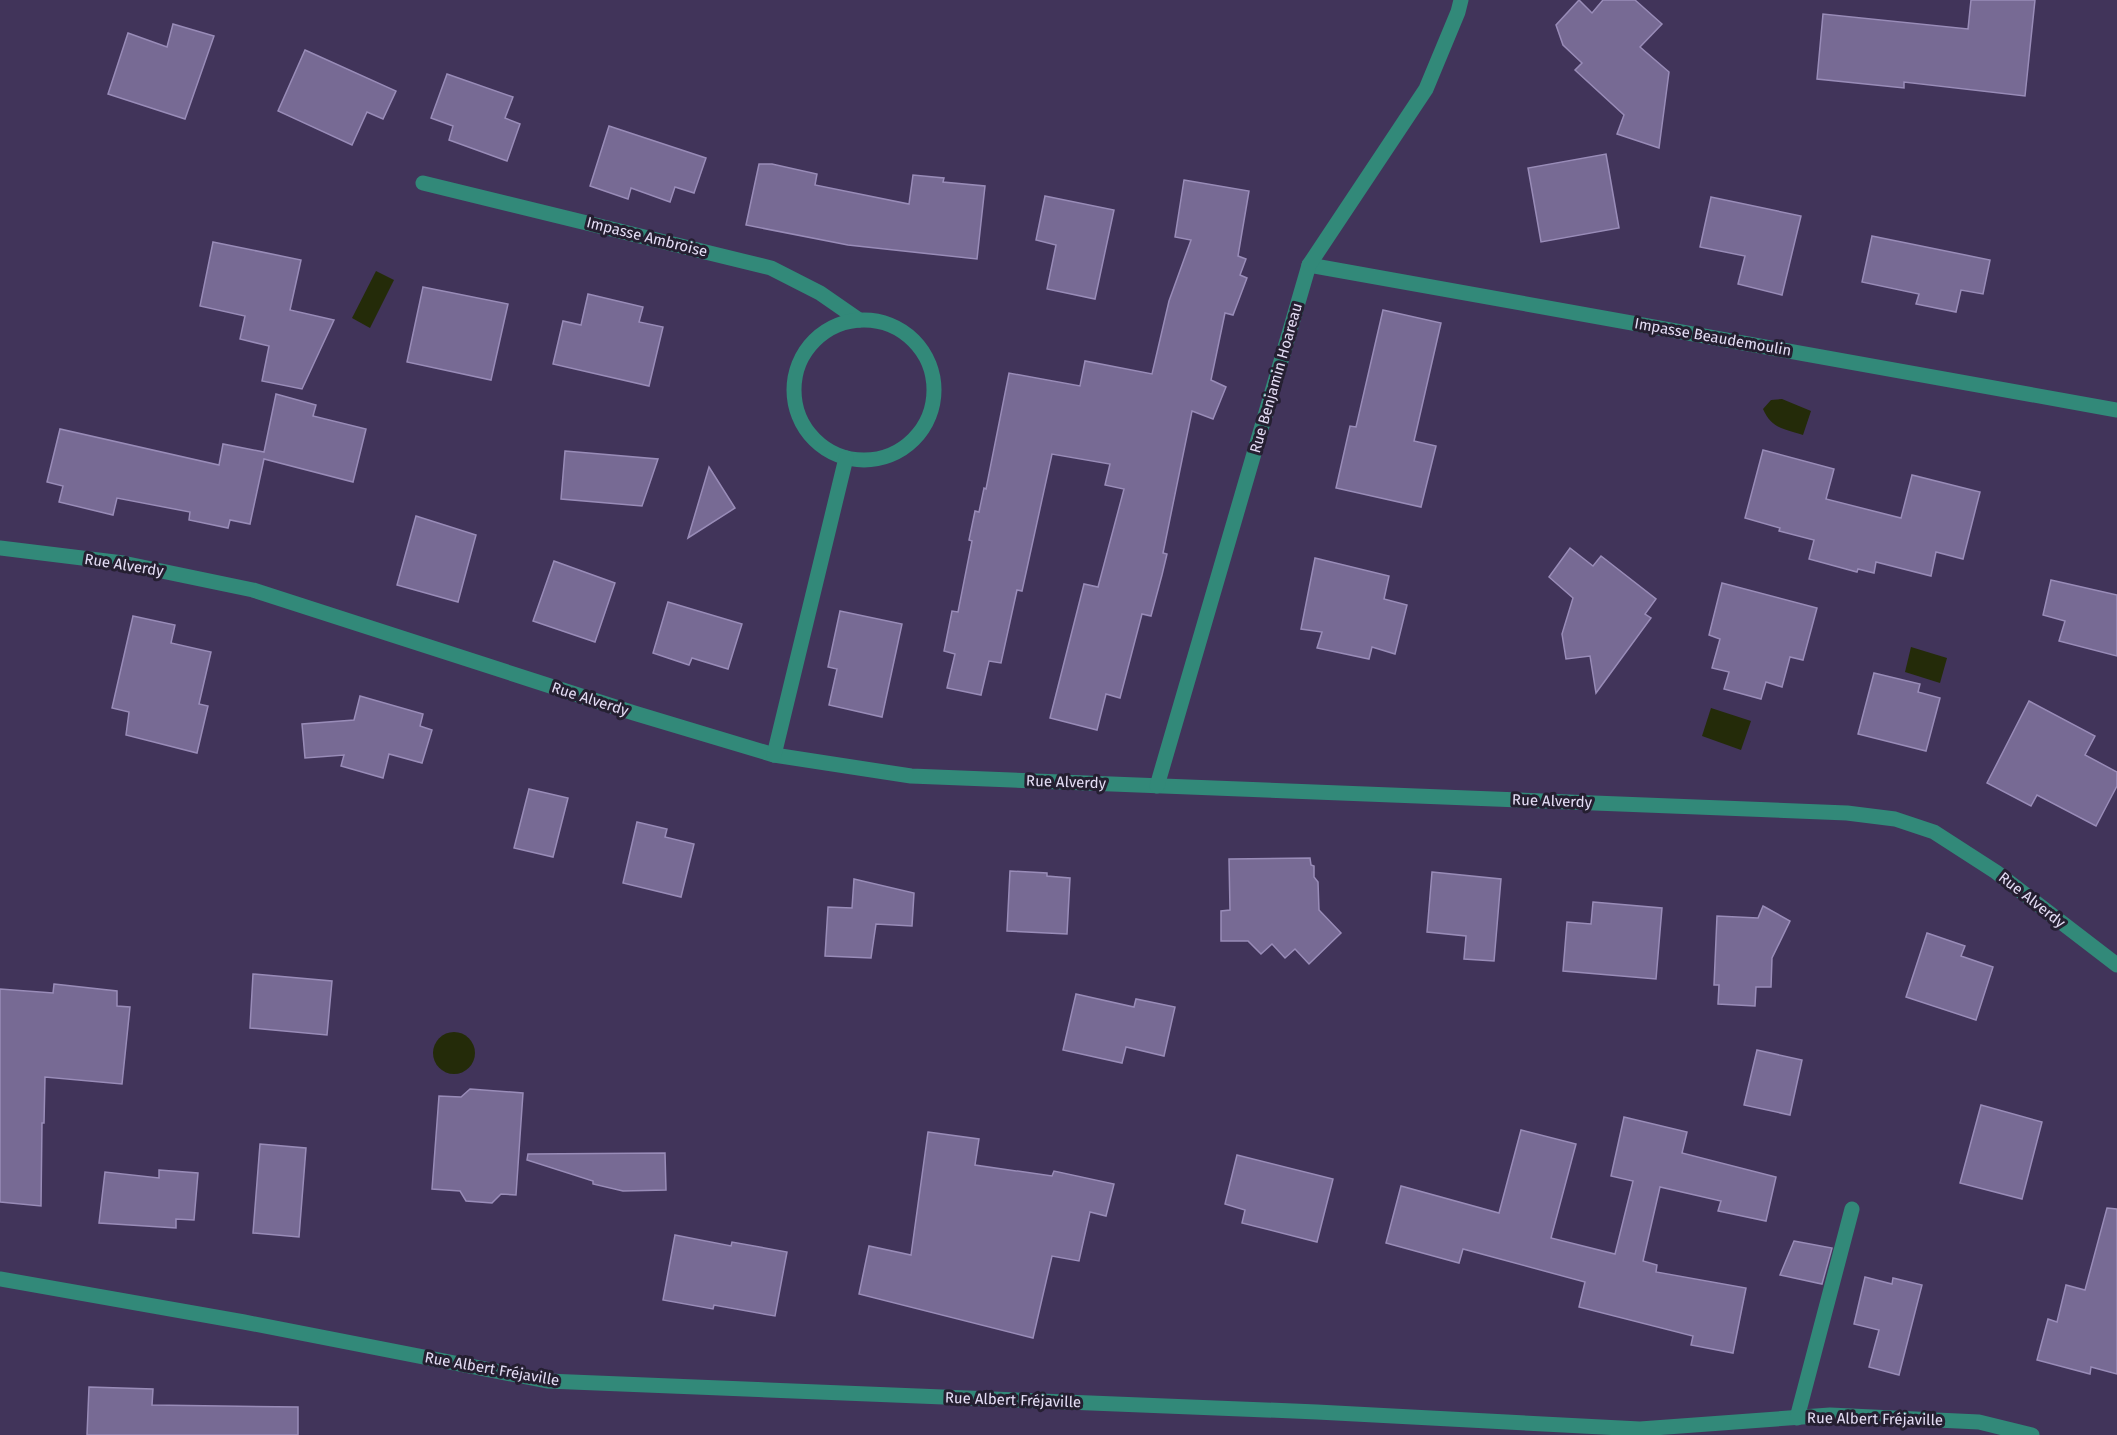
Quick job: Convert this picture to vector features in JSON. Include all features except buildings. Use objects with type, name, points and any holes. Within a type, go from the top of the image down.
[{"type":"street","name":"Rue Benjamin Hoareau","points":[[1156,786],[1309,265],[1426,89],[1461,0]]},
{"type":"street","name":"Impasse Ambroise","points":[[423,183],[771,268],[820,293],[859,320],[892,325],[907,335],[924,355],[934,383],[932,408],[920,432],[899,451],[879,459],[846,458],[821,447],[803,426],[794,402],[795,373],[804,352],[828,330],[859,320]]},
{"type":"street","name":"Impasse Beaudemoulin","points":[[1309,265],[2117,410]]},
{"type":"street","points":[[774,755],[846,458]]},
{"type":"street","name":"Rue Alverdy","points":[[0,548],[123,563],[253,590],[634,713],[774,755],[911,776],[1847,813],[1895,819],[1934,832],[1996,872],[2117,965]]},
{"type":"street","points":[[1797,1418],[1852,1209]]},
{"type":"street","name":"Rue Albert Fréjaville","points":[[0,1279],[244,1322],[547,1381],[1317,1412],[1640,1429],[1830,1415],[2032,1435]]},
{"type":"shaded area","points":[[376,271],[394,280],[370,328],[352,318]]},
{"type":"shaded area","points":[[1782,399],[1811,411],[1803,435],[1779,427],[1766,416],[1763,409],[1771,400]]},
{"type":"shaded area","points":[[1911,647],[1947,658],[1940,683],[1905,672]]},
{"type":"shaded area","points":[[1711,708],[1751,721],[1741,750],[1702,736]]},
{"type":"shaded area","points":[[454,1032],[469,1038],[475,1053],[469,1068],[454,1074],[439,1068],[433,1053],[439,1038]]}]
